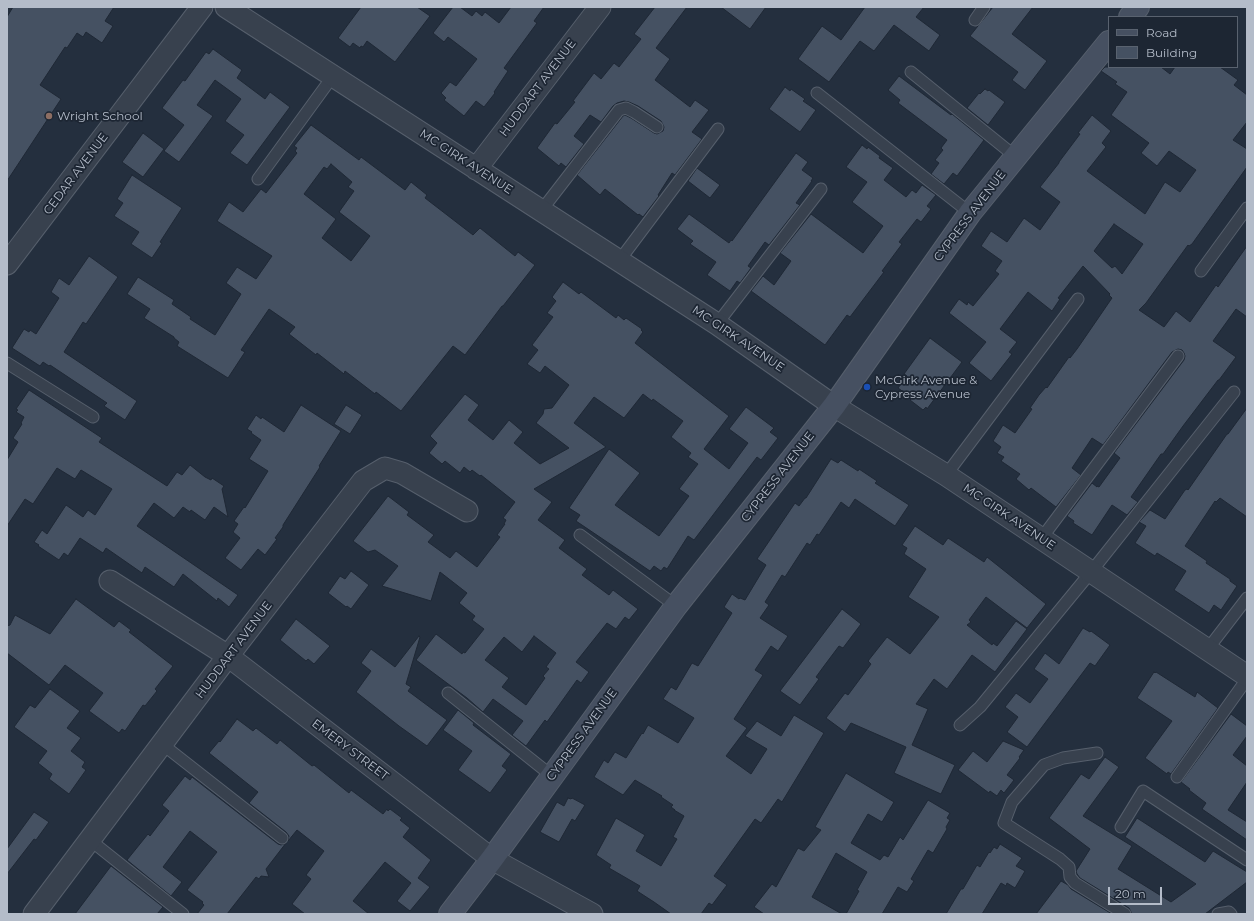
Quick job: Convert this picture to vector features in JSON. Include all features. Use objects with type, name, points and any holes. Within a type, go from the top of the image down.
[{"type":"street","name":"CEDAR AVENUE","points":[[7,264],[202,7]]},
{"type":"street","name":"MC GIRK AVENUE","points":[[226,7],[717,324],[834,406],[946,475],[1247,677]]},
{"type":"street","name":"HUDDART AVENUE","points":[[476,169],[600,7]]},
{"type":"street","points":[[1131,16],[1138,7]]},
{"type":"street","name":"CYPRESS AVENUE","points":[[450,914],[492,859],[676,606],[834,406],[970,213],[1108,43]]},
{"type":"street","name":"HUDDART AVENUE","points":[[34,914],[228,656],[363,481],[385,468],[402,473],[467,512]]},
{"type":"street","name":"EMERY STREET","points":[[110,581],[228,656],[492,859],[592,914]]},
{"type":"lane","points":[[975,20],[984,7]]},
{"type":"lane","points":[[911,72],[1016,157]]},
{"type":"lane","points":[[258,180],[333,76]]},
{"type":"lane","points":[[817,94],[970,213]]},
{"type":"lane","points":[[541,211],[619,110],[626,108],[657,127]]},
{"type":"lane","points":[[619,261],[718,129]]},
{"type":"lane","points":[[717,324],[821,189]]},
{"type":"lane","points":[[1201,271],[1247,208]]},
{"type":"lane","points":[[946,475],[1078,300]]},
{"type":"lane","points":[[1041,539],[1178,356]]},
{"type":"lane","points":[[7,363],[93,418]]},
{"type":"lane","points":[[960,725],[980,707],[1091,572],[1234,392]]},
{"type":"lane","points":[[580,535],[676,606]]},
{"type":"lane","points":[[1208,650],[1247,598]]},
{"type":"lane","points":[[1177,777],[1247,677]]},
{"type":"lane","points":[[448,693],[552,776]]},
{"type":"lane","points":[[162,744],[282,838]]},
{"type":"lane","points":[[1097,753],[1063,758],[1044,765],[1012,802],[1004,823],[1060,859],[1069,867],[1070,876],[1075,883],[1126,914]]},
{"type":"lane","points":[[1121,827],[1143,791],[1247,860]]},
{"type":"lane","points":[[90,840],[183,914]]},
{"type":"lane","points":[[1218,914],[1229,912],[1231,914]]},
{"type":"building","points":[[13,7],[114,7],[105,21],[113,26],[102,43],[86,32],[83,37],[77,33],[67,48],[65,47],[40,85],[61,99],[7,181],[7,17]]},
{"type":"building","points":[[361,7],[417,7],[430,16],[395,62],[367,41],[363,47],[361,46],[360,48],[353,43],[350,47],[338,38]]},
{"type":"building","points":[[453,7],[460,7],[472,16],[476,11],[482,16],[485,12],[499,23],[511,7],[544,7],[534,21],[537,23],[504,68],[508,71],[494,92],[495,93],[484,107],[476,101],[464,116],[444,100],[446,98],[441,93],[450,82],[456,86],[477,59],[448,37],[444,42],[433,33]]},
{"type":"building","points":[[655,7],[687,7],[656,48],[670,59],[655,80],[690,107],[695,100],[709,110],[692,132],[702,139],[675,175],[672,173],[658,195],[659,196],[643,217],[639,214],[638,215],[605,189],[600,195],[577,175],[623,116],[625,115],[631,118],[654,133],[657,134],[663,131],[664,127],[661,121],[638,106],[624,101],[617,103],[601,122],[590,115],[574,136],[584,144],[566,167],[561,163],[559,166],[537,148],[555,123],[557,124],[575,102],[573,101],[594,73],[601,79],[614,63],[619,67],[641,39],[634,34]]},
{"type":"building","points":[[721,7],[766,7],[750,29]]},
{"type":"building","points":[[865,7],[924,7],[916,17],[940,35],[929,51],[894,25],[874,51],[860,41],[829,82],[798,59],[822,26],[841,40]]},
{"type":"building","points":[[993,7],[1033,7],[1012,34],[1047,61],[1025,90],[1012,80],[1018,72],[970,36]]},
{"type":"building","points":[[213,49],[242,70],[237,78],[265,99],[270,92],[290,107],[247,165],[230,153],[244,135],[225,121],[241,99],[215,80],[197,105],[213,116],[179,162],[164,151],[184,125],[162,108],[183,80],[185,81],[206,52],[209,54]]},
{"type":"building","points":[[1105,67],[1162,68],[1170,74],[1174,68],[1221,68],[1238,80],[1234,85],[1247,95],[1247,122],[1233,140],[1247,149],[1247,167],[1192,244],[1189,246],[1188,245],[1146,303],[1139,310],[1164,327],[1176,311],[1190,322],[1216,285],[1218,287],[1247,246],[1247,317],[1236,309],[1213,341],[1236,357],[1163,454],[1161,454],[1131,497],[1138,502],[1127,515],[1112,505],[1092,535],[1073,523],[1074,521],[1067,516],[1092,483],[1099,487],[1120,458],[1114,453],[1184,360],[1184,353],[1182,350],[1178,349],[1172,352],[1103,445],[1092,438],[1072,468],[1081,475],[1056,507],[1031,488],[1029,490],[1016,479],[1020,474],[1001,461],[1004,457],[997,453],[1001,447],[993,441],[1003,425],[1015,433],[1032,409],[1030,408],[1039,395],[1046,387],[1047,388],[1069,357],[1070,358],[1077,349],[1112,298],[1109,295],[1110,294],[1083,266],[1058,298],[1060,299],[1052,311],[1028,292],[1000,329],[1017,342],[1009,352],[1012,354],[991,381],[969,363],[986,342],[949,313],[959,299],[967,305],[968,302],[973,306],[999,274],[995,271],[1002,261],[981,246],[991,231],[1007,242],[1024,218],[1040,230],[1060,202],[1040,187],[1080,134],[1078,133],[1092,115],[1111,131],[1102,143],[1106,147],[1087,171],[1145,214],[1165,182],[1180,192],[1196,170],[1169,151],[1157,166],[1141,153],[1149,143],[1111,115],[1127,92],[1115,84],[1117,82],[1101,71]],"holes":[[[1114,224],[1143,244],[1122,274],[1115,266],[1112,268],[1094,251]]]},
{"type":"building","points":[[899,76],[951,115],[952,114],[984,140],[957,176],[953,173],[944,184],[931,174],[939,163],[935,160],[943,150],[941,148],[947,140],[898,103],[900,100],[888,90]]},
{"type":"building","points":[[785,87],[790,91],[791,89],[805,99],[803,101],[816,110],[800,132],[769,109]]},
{"type":"building","points":[[985,89],[988,91],[989,90],[1005,102],[988,125],[967,108],[979,93],[980,94]]},
{"type":"building","points":[[311,125],[359,160],[361,157],[405,190],[411,182],[427,195],[425,198],[473,235],[480,228],[515,256],[518,252],[535,265],[465,355],[453,346],[401,411],[376,392],[375,394],[345,371],[344,374],[317,353],[316,355],[289,334],[295,327],[269,309],[241,350],[245,352],[228,378],[177,346],[179,342],[174,337],[144,318],[150,309],[127,294],[138,277],[174,300],[172,304],[191,317],[190,319],[215,335],[241,294],[226,283],[237,267],[256,279],[272,256],[217,221],[229,202],[243,212],[261,189],[266,193],[297,153],[295,151],[297,148],[294,146]],"holes":[[[331,164],[352,182],[348,187],[354,191],[339,212],[370,236],[351,261],[322,238],[336,219],[304,194],[324,167],[327,169]]]},
{"type":"building","points":[[143,133],[164,149],[143,177],[122,162]]},
{"type":"building","points":[[862,145],[867,149],[868,147],[880,156],[879,158],[893,168],[884,180],[906,197],[912,190],[916,193],[922,185],[936,195],[927,206],[931,209],[921,222],[917,219],[899,242],[902,244],[882,271],[884,272],[850,317],[847,315],[825,345],[751,291],[763,276],[774,285],[791,261],[780,253],[811,214],[863,253],[883,226],[852,202],[867,182],[846,167]]},
{"type":"building","points":[[796,153],[808,162],[802,170],[813,178],[812,181],[796,203],[800,205],[769,245],[765,242],[748,266],[751,268],[740,283],[737,281],[730,291],[707,275],[716,262],[690,244],[693,241],[677,229],[689,214],[729,243],[731,240],[732,241]]},
{"type":"building","points":[[697,168],[720,185],[710,198],[688,181]]},
{"type":"building","points":[[132,175],[182,208],[160,242],[162,243],[152,258],[131,244],[139,232],[114,216],[123,203],[117,199]]},
{"type":"building","points":[[89,256],[118,277],[86,324],[83,322],[64,352],[137,401],[125,420],[104,406],[107,403],[50,365],[49,366],[43,362],[40,366],[12,348],[24,329],[29,332],[30,330],[36,334],[59,298],[51,292],[59,278],[69,285]]},
{"type":"building","points":[[563,282],[579,294],[581,292],[616,318],[618,315],[624,320],[626,318],[642,329],[641,330],[643,332],[635,343],[729,416],[704,449],[729,469],[748,443],[729,429],[746,407],[774,428],[770,432],[778,438],[761,460],[757,457],[694,540],[688,536],[667,569],[664,567],[661,571],[654,566],[650,571],[576,521],[580,515],[569,508],[609,449],[640,473],[615,505],[659,536],[689,496],[679,489],[698,464],[688,457],[691,453],[671,437],[683,421],[653,399],[652,401],[643,394],[624,418],[594,397],[574,423],[606,447],[534,489],[552,502],[538,520],[565,540],[559,548],[587,569],[582,575],[609,595],[613,590],[638,609],[629,620],[625,617],[616,629],[607,623],[576,662],[589,672],[581,683],[577,680],[547,722],[545,720],[526,746],[512,735],[523,721],[493,699],[483,712],[467,698],[416,660],[436,634],[462,654],[463,652],[465,653],[484,629],[472,620],[475,616],[459,603],[467,593],[440,572],[431,601],[382,586],[398,566],[375,550],[368,552],[353,541],[388,496],[409,512],[407,515],[434,535],[428,542],[450,558],[456,551],[477,567],[500,537],[497,535],[505,524],[506,520],[503,518],[515,502],[481,475],[480,476],[472,470],[470,472],[464,467],[460,473],[445,461],[442,464],[429,453],[437,443],[430,436],[465,394],[479,405],[468,420],[493,440],[509,420],[523,432],[514,443],[540,464],[569,448],[536,423],[543,414],[544,409],[552,408],[569,385],[545,366],[540,373],[527,364],[538,350],[532,345],[553,317],[547,313],[556,301],[552,297]],"holes":[[[534,636],[556,653],[546,667],[549,669],[543,676],[545,678],[526,705],[502,687],[509,678],[485,660],[504,637],[522,652]]]},
{"type":"building","points":[[930,338],[962,362],[927,409],[926,407],[923,410],[910,400],[912,398],[898,388],[907,376],[904,374]]},
{"type":"building","points":[[29,390],[102,438],[99,442],[167,486],[177,472],[182,475],[190,465],[205,477],[211,480],[212,478],[224,486],[222,489],[228,517],[214,507],[205,520],[191,510],[190,512],[183,507],[174,518],[154,503],[137,526],[238,595],[229,607],[218,598],[217,601],[183,574],[174,587],[145,567],[142,573],[106,548],[103,553],[80,538],[68,556],[64,553],[59,560],[38,546],[39,545],[34,542],[42,530],[47,534],[66,505],[83,517],[88,510],[95,515],[112,489],[81,470],[75,479],[57,468],[33,504],[25,499],[7,526],[7,460],[18,442],[13,438],[22,424],[21,423],[24,417],[16,412],[18,410],[16,409]]},
{"type":"building","points":[[301,405],[341,431],[275,538],[277,539],[265,555],[258,549],[241,570],[225,558],[240,538],[233,532],[238,524],[234,521],[244,507],[245,508],[268,471],[249,459],[261,440],[247,429],[256,415],[261,419],[262,417],[284,432]]},
{"type":"building","points":[[346,405],[362,415],[350,434],[334,424]]},
{"type":"building","points":[[1247,408],[1247,517],[1220,498],[1216,502],[1215,501],[1185,546],[1207,561],[1206,563],[1230,579],[1230,581],[1237,586],[1221,610],[1214,605],[1209,613],[1174,590],[1186,571],[1157,553],[1155,556],[1135,543],[1146,526],[1139,522],[1150,510],[1165,519],[1185,490],[1188,490]]},
{"type":"building","points":[[831,459],[838,463],[841,460],[858,471],[859,469],[877,481],[875,483],[909,505],[895,526],[855,499],[849,508],[841,502],[819,535],[817,534],[810,545],[807,543],[785,577],[782,575],[765,602],[769,605],[760,618],[788,636],[778,651],[771,646],[755,670],[763,675],[734,719],[747,728],[726,756],[751,774],[767,749],[745,736],[757,721],[781,736],[794,715],[824,733],[782,802],[778,799],[761,823],[755,819],[714,876],[727,885],[712,905],[709,903],[701,914],[671,914],[637,891],[640,886],[609,868],[611,865],[596,855],[616,818],[645,835],[636,851],[661,866],[677,839],[673,837],[684,816],[674,810],[671,807],[673,805],[661,797],[662,796],[635,780],[623,795],[594,777],[604,760],[608,763],[615,752],[626,758],[648,725],[678,743],[694,718],[663,699],[671,687],[676,690],[692,663],[698,666],[732,613],[724,607],[732,594],[739,599],[745,600],[766,565],[757,559],[795,503],[799,506],[806,498]]},
{"type":"building","points":[[915,526],[943,545],[948,538],[984,562],[987,557],[1046,604],[1027,628],[986,597],[969,620],[971,622],[967,625],[992,645],[993,643],[997,646],[1016,621],[1027,629],[995,672],[972,655],[947,689],[934,679],[916,704],[928,709],[912,745],[955,765],[941,794],[894,773],[906,747],[851,723],[845,732],[826,718],[845,693],[848,695],[871,664],[868,661],[887,637],[910,654],[939,617],[908,597],[926,569],[904,554],[907,548],[902,545]]},
{"type":"building","points":[[351,571],[369,585],[351,609],[347,606],[346,607],[328,593],[340,576],[345,579]]},
{"type":"building","points":[[76,599],[114,627],[119,621],[131,630],[129,632],[173,666],[155,689],[157,691],[145,706],[143,705],[125,731],[122,729],[119,733],[89,711],[103,693],[65,665],[49,685],[7,653],[7,626],[10,625],[15,615],[50,634]]},
{"type":"building","points":[[842,609],[861,624],[843,648],[839,646],[816,677],[819,679],[800,705],[780,691]]},
{"type":"building","points":[[296,619],[330,646],[314,664],[308,659],[306,661],[280,640]]},
{"type":"building","points":[[1083,628],[1090,632],[1091,631],[1110,645],[1095,666],[1090,663],[1027,747],[1007,732],[1018,717],[1005,707],[1016,693],[1030,703],[1048,679],[1034,669],[1045,653],[1059,664]]},
{"type":"building","points":[[419,636],[420,637],[406,684],[411,687],[408,691],[447,720],[427,746],[356,692],[371,671],[361,663],[371,649],[395,667]]},
{"type":"building","points":[[1154,672],[1195,697],[1197,692],[1218,708],[1171,774],[1168,772],[1167,774],[1145,758],[1172,721],[1137,698]]},
{"type":"building","points":[[50,689],[80,711],[67,728],[81,738],[71,751],[85,762],[82,767],[86,770],[69,794],[49,779],[52,774],[38,763],[47,751],[14,727],[30,705],[35,708]]},
{"type":"building","points":[[458,710],[474,723],[473,725],[511,754],[502,766],[507,770],[490,793],[458,770],[472,751],[443,730]]},
{"type":"building","points":[[1231,714],[1247,726],[1247,736],[1233,755],[1247,766],[1247,782],[1228,810],[1247,822],[1247,840],[1202,809],[1206,803],[1181,782]]},
{"type":"building","points":[[237,719],[253,731],[256,728],[277,744],[280,740],[349,793],[351,790],[383,814],[387,809],[388,811],[390,809],[402,818],[400,820],[410,828],[403,837],[431,860],[418,878],[430,887],[410,911],[397,901],[411,883],[385,862],[353,901],[369,914],[305,914],[292,904],[311,879],[306,875],[324,851],[297,830],[288,841],[289,836],[286,832],[249,803],[258,792],[209,753],[219,741],[220,742]]},
{"type":"building","points":[[1003,741],[1024,750],[1007,775],[1014,780],[1004,793],[1001,790],[997,796],[990,791],[989,793],[958,770],[973,751],[987,762]]},
{"type":"building","points":[[1105,757],[1119,767],[1083,816],[1132,846],[1118,869],[1171,902],[1196,884],[1125,837],[1137,818],[1205,862],[1213,851],[1247,872],[1247,882],[1205,914],[1132,914],[1129,908],[1080,878],[1076,871],[1090,849],[1049,818],[1081,774],[1089,779]]},
{"type":"building","points":[[846,773],[894,802],[882,822],[868,814],[851,843],[880,860],[884,855],[888,857],[900,837],[903,840],[928,800],[950,813],[947,818],[950,820],[946,827],[947,829],[933,853],[928,850],[911,879],[914,881],[907,892],[898,887],[882,914],[846,914],[859,891],[857,890],[867,872],[836,853],[812,897],[842,914],[764,914],[754,907],[772,884],[776,887],[798,848],[804,851],[821,830],[815,827]]},
{"type":"building","points":[[185,776],[190,780],[192,777],[278,844],[281,845],[286,843],[266,869],[269,877],[261,876],[259,879],[256,877],[227,914],[197,914],[204,905],[202,903],[203,902],[187,890],[217,852],[190,831],[163,867],[182,882],[171,896],[127,860],[148,834],[150,836],[169,811],[162,805]]},
{"type":"building","points":[[568,798],[572,798],[585,805],[575,821],[572,819],[559,842],[540,832],[557,802],[564,806]]},
{"type":"building","points":[[34,812],[49,822],[7,874],[7,849]]},
{"type":"building","points":[[1000,844],[1022,858],[1016,866],[1025,871],[1015,888],[1007,883],[1006,886],[1001,883],[982,914],[946,914],[977,865],[980,867],[989,852],[990,853],[994,847],[997,849]]},
{"type":"building","points":[[111,866],[163,907],[157,914],[75,914]]},
{"type":"building","points":[[1061,881],[1068,885],[1071,889],[1112,914],[1036,914]]},
{"type":"place","name":"Wright School","points":[[49,116]]},
{"type":"place","name":"McGirk Avenue & Cypress Avenue","points":[[867,387]]}]
